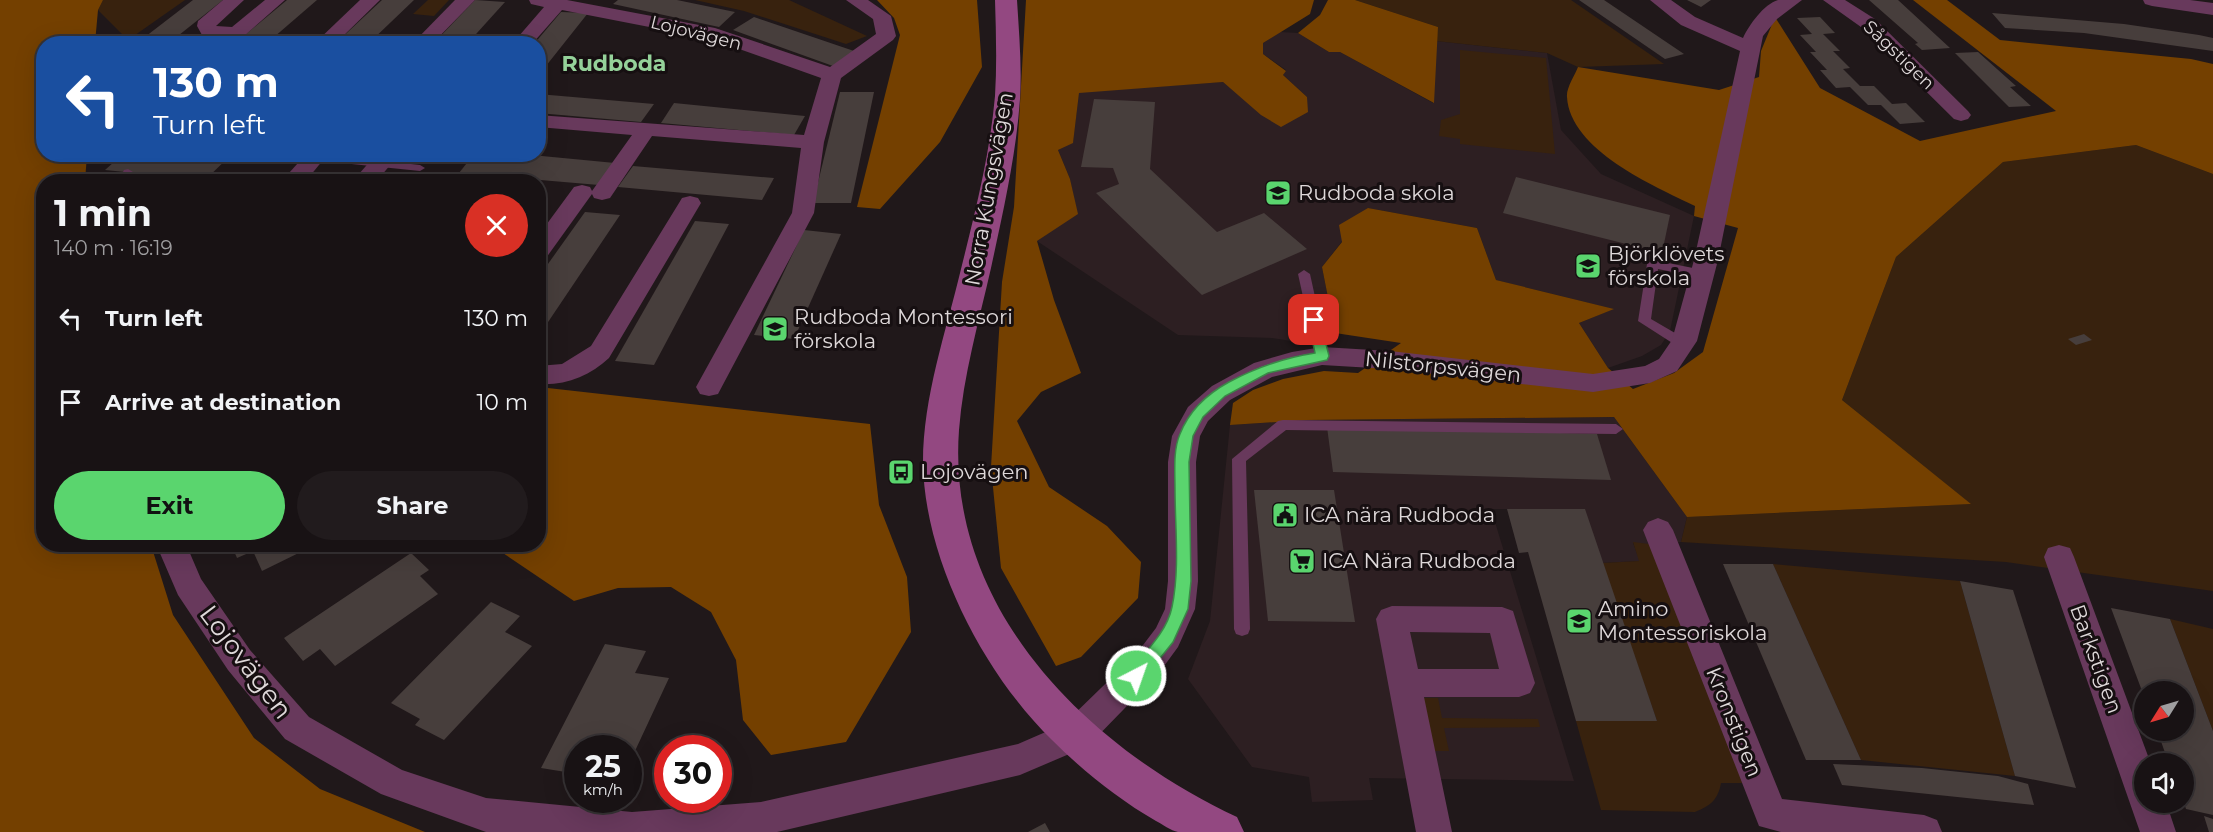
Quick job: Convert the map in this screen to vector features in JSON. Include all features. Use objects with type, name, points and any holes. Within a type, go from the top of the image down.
[{"type":"main road","name":"Norra Kungsvägen","points":[[1006,0],[1008,59],[1006,111],[984,231],[948,390],[941,432],[940,465],[945,506],[960,566],[976,602],[995,635],[1036,696],[1076,735],[1131,781],[1175,809],[1222,832]]},
{"type":"street","points":[[224,36],[209,31],[206,26],[207,21],[235,0]]},
{"type":"street","points":[[232,36],[276,0]]},
{"type":"street","points":[[332,36],[371,0]]},
{"type":"street","points":[[429,36],[466,0]]},
{"type":"street","name":"Lojovägen","points":[[538,0],[715,34],[832,75]]},
{"type":"street","points":[[709,387],[803,213],[813,142],[832,75],[886,36],[882,16],[855,0]]},
{"type":"street","points":[[1659,0],[1688,21],[1750,48]]},
{"type":"street","name":"Nilstorpsvägen","points":[[1076,735],[1148,663],[1167,637],[1180,609],[1183,581],[1182,462],[1186,436],[1198,414],[1221,393],[1263,370],[1292,361],[1322,356],[1390,360],[1593,383],[1650,374],[1668,365],[1682,343],[1702,274],[1753,36],[1763,19],[1779,6],[1793,0]]},
{"type":"street","name":"Sågstigen","points":[[1832,0],[1868,23],[1961,115]]},
{"type":"street","points":[[2152,0],[2213,9]]},
{"type":"street","points":[[528,36],[558,3]]},
{"type":"street","points":[[546,122],[813,142]]},
{"type":"street","points":[[546,244],[646,130]]},
{"type":"street","points":[[300,174],[311,162]]},
{"type":"street","points":[[371,174],[380,164]]},
{"type":"street","points":[[546,376],[567,373],[594,358],[600,352],[690,203]]},
{"type":"street","name":"Kronstigen","points":[[1658,530],[1771,814],[1924,832]]},
{"type":"street","name":"Lojovägen","points":[[174,552],[189,586],[239,660],[297,728],[393,783],[486,815],[632,829],[761,819],[1020,759],[1076,735]]},
{"type":"street","name":"Barkstigen","points":[[2059,557],[2134,765]]},
{"type":"street","points":[[1405,684],[1434,832]]},
{"type":"street","points":[[2152,813],[2158,832]]},
{"type":"lane","points":[[362,162],[420,168]]},
{"type":"lane","points":[[1682,343],[1644,321],[1653,264],[1702,274]]},
{"type":"lane","points":[[1304,274],[1322,356]]},
{"type":"lane","points":[[1242,629],[1239,459],[1283,424],[1616,429]]},
{"type":"shaded area","points":[[0,0],[103,0],[98,10],[96,36],[36,36],[36,162],[86,162],[86,174],[36,174],[36,552],[153,552],[173,615],[254,738],[320,789],[425,832],[0,832]]},
{"type":"shaded area","points":[[103,0],[185,0],[134,36],[124,36],[98,10]]},
{"type":"shaded area","points":[[428,0],[449,0],[434,16],[413,14]]},
{"type":"shaded area","points":[[695,0],[789,0],[867,36],[846,44],[744,11]]},
{"type":"shaded area","points":[[877,0],[977,0],[982,67],[940,142],[880,209],[857,207],[900,35],[894,18]]},
{"type":"shaded area","points":[[1026,0],[1314,0],[1310,14],[1263,43],[1263,54],[1286,71],[1283,75],[1307,97],[1308,112],[1281,127],[1261,115],[1223,82],[1079,93],[1073,143],[1058,150],[1070,179],[1078,214],[1037,241],[1054,300],[1081,373],[1041,392],[1017,421],[1049,487],[1107,526],[1141,562],[1138,598],[1081,657],[1056,666],[1001,568],[991,467],[1002,282],[1014,207]]},
{"type":"shaded area","points":[[1328,0],[1355,0],[1438,27],[1434,103],[1340,52],[1329,52],[1298,33],[1320,15]]},
{"type":"shaded area","points":[[1355,0],[1571,0],[1664,64],[1578,67],[1547,53],[1436,41],[1438,27]]},
{"type":"shaded area","points":[[1913,0],[1947,0],[2000,40],[2191,59],[2213,64],[2213,174],[2136,145],[2003,162],[1896,257],[1842,400],[1971,504],[1687,517],[1614,417],[1307,420],[1230,425],[1233,403],[1253,390],[1283,379],[1324,371],[1358,373],[1401,343],[1335,333],[1322,267],[1342,242],[1339,225],[1368,208],[1477,228],[1496,280],[1614,309],[1579,323],[1608,368],[1633,389],[1674,373],[1703,352],[1738,228],[1694,216],[1695,206],[1637,177],[1598,150],[1582,134],[1572,116],[1567,97],[1569,86],[1578,67],[1719,90],[1759,77],[1761,51],[1775,17],[1820,88],[1920,141],[2056,111]]},
{"type":"shaded area","name":"Rudboda skola","points":[[1280,32],[1298,33],[1329,52],[1340,52],[1433,103],[1436,41],[1547,53],[1561,130],[1601,174],[1694,216],[1670,331],[1661,345],[1642,356],[1608,368],[1579,323],[1613,309],[1496,280],[1477,228],[1368,208],[1322,267],[1335,333],[1304,343],[1272,338],[1178,335],[1037,241],[1077,213],[1070,179],[1058,150],[1073,142],[1079,92],[1223,82],[1241,97],[1307,97],[1283,75],[1286,70],[1263,54],[1263,43]]},
{"type":"shaded area","points":[[1460,50],[1546,58],[1555,154],[1460,144],[1460,139],[1439,136],[1441,120],[1460,114]]},
{"type":"shaded area","points":[[2136,145],[2213,174],[2213,591],[2006,562],[1681,542],[1687,517],[1970,504],[1842,400],[1896,257],[2003,162]]},
{"type":"shaded area","points":[[546,388],[870,424],[879,505],[907,577],[911,632],[846,742],[771,755],[743,720],[736,660],[711,612],[671,587],[618,588],[574,601],[501,552],[546,552]]},
{"type":"shaded area","points":[[1614,417],[1687,517],[1681,542],[1657,545],[1633,543],[1640,561],[1602,563],[1584,509],[1491,509],[1574,781],[1369,778],[1373,800],[1312,802],[1309,777],[1252,767],[1188,679],[1210,621],[1230,425],[1307,420]]},
{"type":"shaded area","points":[[1633,542],[1657,545],[1747,783],[1721,783],[1718,794],[1712,802],[1695,812],[1601,810],[1576,721],[1657,721],[1602,563],[1639,561]]},
{"type":"shaded area","points":[[1773,564],[1960,581],[2015,776],[1861,760]]},
{"type":"shaded area","points":[[2170,619],[2213,629],[2213,731]]},
{"type":"shaded area","points":[[1423,698],[1438,698],[1442,718],[1538,719],[1540,727],[1444,728],[1449,751],[1434,751]]},
{"type":"building","points":[[193,0],[223,0],[178,36],[146,36]]},
{"type":"building","points":[[287,0],[317,0],[275,36],[244,36]]},
{"type":"building","points":[[382,0],[414,0],[376,36],[344,36]]},
{"type":"building","points":[[475,0],[505,2],[474,36],[441,36]]},
{"type":"building","points":[[618,0],[677,0],[735,12],[719,27],[613,4]]},
{"type":"building","points":[[1579,0],[1604,0],[1684,54],[1665,59]]},
{"type":"building","points":[[1687,0],[1711,0],[1701,7]]},
{"type":"building","points":[[1869,0],[1898,0],[1950,48],[1922,50],[1915,44],[1918,43]]},
{"type":"building","points":[[561,12],[588,13],[546,66],[546,36],[541,36]]},
{"type":"building","points":[[1992,13],[2124,24],[2199,35],[2213,38],[2213,51],[2084,33],[2005,28]]},
{"type":"building","points":[[754,17],[854,51],[833,66],[733,30]]},
{"type":"building","points":[[1820,17],[1835,33],[1823,34],[1840,51],[1833,51],[1850,68],[1843,69],[1860,86],[1874,86],[1892,104],[1906,103],[1925,122],[1900,124],[1881,105],[1868,105],[1850,87],[1836,88],[1820,70],[1827,70],[1810,52],[1816,52],[1800,35],[1812,34],[1797,18]]},
{"type":"building","points":[[1978,52],[2016,86],[2010,87],[2031,106],[2009,107],[1955,53]]},
{"type":"building","points":[[840,92],[874,92],[851,203],[813,203]]},
{"type":"building","points":[[546,95],[654,104],[641,122],[546,114]]},
{"type":"building","points":[[1094,99],[1155,102],[1150,169],[1217,232],[1264,213],[1307,249],[1202,295],[1096,193],[1119,184],[1113,168],[1081,167]]},
{"type":"building","points":[[674,103],[805,116],[794,135],[661,123]]},
{"type":"building","points":[[546,156],[615,163],[599,185],[546,180],[546,174],[459,173],[468,162],[546,162]]},
{"type":"building","points":[[114,162],[224,162],[211,174],[145,174],[105,170]]},
{"type":"building","points":[[633,166],[774,178],[762,200],[618,187]]},
{"type":"building","points":[[1516,177],[1670,215],[1662,253],[1503,213]]},
{"type":"building","points":[[585,212],[620,215],[546,325],[546,267]]},
{"type":"building","points":[[695,221],[729,224],[654,365],[615,361]]},
{"type":"building","points":[[804,230],[841,234],[794,339],[754,335]]},
{"type":"building","points":[[2084,334],[2092,340],[2076,345],[2068,339]]},
{"type":"building","points":[[1327,427],[1597,434],[1611,480],[1333,472]]},
{"type":"building","points":[[1254,490],[1334,490],[1355,622],[1268,621]]},
{"type":"building","points":[[1507,509],[1585,509],[1657,721],[1576,721],[1528,552],[1519,553]]},
{"type":"building","points":[[234,552],[251,552],[237,558]]},
{"type":"building","points":[[253,552],[301,552],[262,571]]},
{"type":"building","points":[[411,553],[429,570],[420,576],[438,594],[335,666],[320,649],[303,661],[284,638]]},
{"type":"building","points":[[1723,564],[1773,564],[1861,760],[1806,760]]},
{"type":"building","points":[[1960,581],[2013,590],[2076,788],[2015,776]]},
{"type":"building","points":[[491,602],[520,616],[505,632],[532,646],[444,740],[415,725],[420,719],[391,703]]},
{"type":"building","points":[[2111,608],[2170,619],[2194,681],[2138,681]]},
{"type":"building","points":[[605,644],[646,651],[635,673],[669,678],[642,736],[564,735],[564,772],[541,768]]},
{"type":"building","points":[[2194,682],[2213,731],[2213,815],[2194,811],[2194,753],[2165,753],[2161,741],[2194,741]]},
{"type":"building","points":[[1833,764],[1922,768],[1998,776],[2028,784],[2034,805],[1842,785]]},
{"type":"building","points":[[2204,816],[2213,819],[2213,832],[2209,832]]},
{"type":"building","points":[[1045,823],[1050,832],[1028,832]]},
{"type":"place","name":"Rudboda skola","points":[[1278,193]]},
{"type":"place","name":"Björklövets förskola","points":[[1588,266]]},
{"type":"place","name":"Rudboda Montessori förskola","points":[[775,329]]},
{"type":"place","name":"Lojovägen","points":[[901,472]]},
{"type":"place","name":"ICA nära Rudboda","points":[[1285,515]]},
{"type":"place","name":"ICA Nära Rudboda","points":[[1302,561]]},
{"type":"place","name":"Amino Montessoriskola","points":[[1579,621]]},
{"type":"district","name":"Rudboda","points":[[614,63]]},
{"type":"route","points":[[1136,676],[1167,637],[1180,609],[1183,581],[1182,462],[1186,436],[1198,414],[1221,393],[1263,370],[1292,361],[1322,356],[1314,320]]}]
